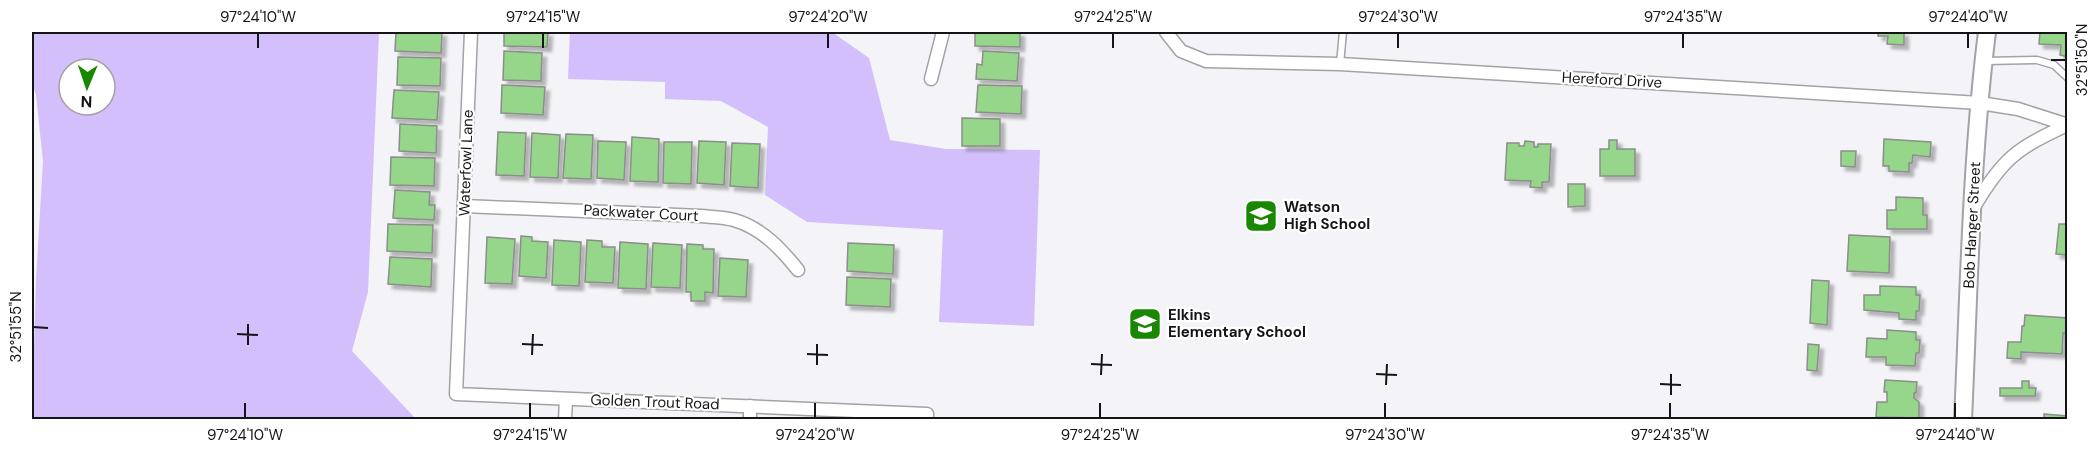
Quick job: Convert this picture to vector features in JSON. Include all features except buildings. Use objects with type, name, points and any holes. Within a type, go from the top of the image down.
[{"type":"street","name":"Waterfowl Lane","points":[[456,394],[471,32]]},
{"type":"street","points":[[931,79],[943,32]]},
{"type":"street","name":"Hereford Drive","points":[[1166,32],[1181,51],[1206,61],[1340,64],[1980,103],[2018,108],[2067,124]]},
{"type":"street","name":"Bob Hanger Street","points":[[1963,420],[1972,211],[1987,32]]},
{"type":"street","name":"Hereford Drive","points":[[1972,211],[2000,166],[2016,152],[2067,124]]},
{"type":"street","name":"Packwater Court","points":[[464,206],[700,216],[734,220],[753,228],[776,243],[798,270]]},
{"type":"street","name":"Golden Trout Road","points":[[456,394],[750,406],[927,417]]},
{"type":"street","points":[[565,420],[566,399]]},
{"type":"street","points":[[750,406],[750,420]]},
{"type":"lane","points":[[1340,64],[1343,32]]},
{"type":"lane","points":[[1984,61],[2037,60],[2054,65],[2067,78]]},
{"type":"shaded area","points":[[32,32],[379,32],[368,292],[352,351],[416,419],[32,419],[36,280],[43,161],[36,95],[32,83]]},
{"type":"shaded area","points":[[570,32],[832,32],[869,58],[890,140],[946,149],[1040,150],[1034,326],[939,322],[943,230],[807,222],[765,195],[768,127],[721,101],[665,99],[665,82],[568,79]]},
{"type":"place","name":"Watson High School","points":[[1261,216]]},
{"type":"place","name":"Elkins Elementary School","points":[[1145,324]]}]
